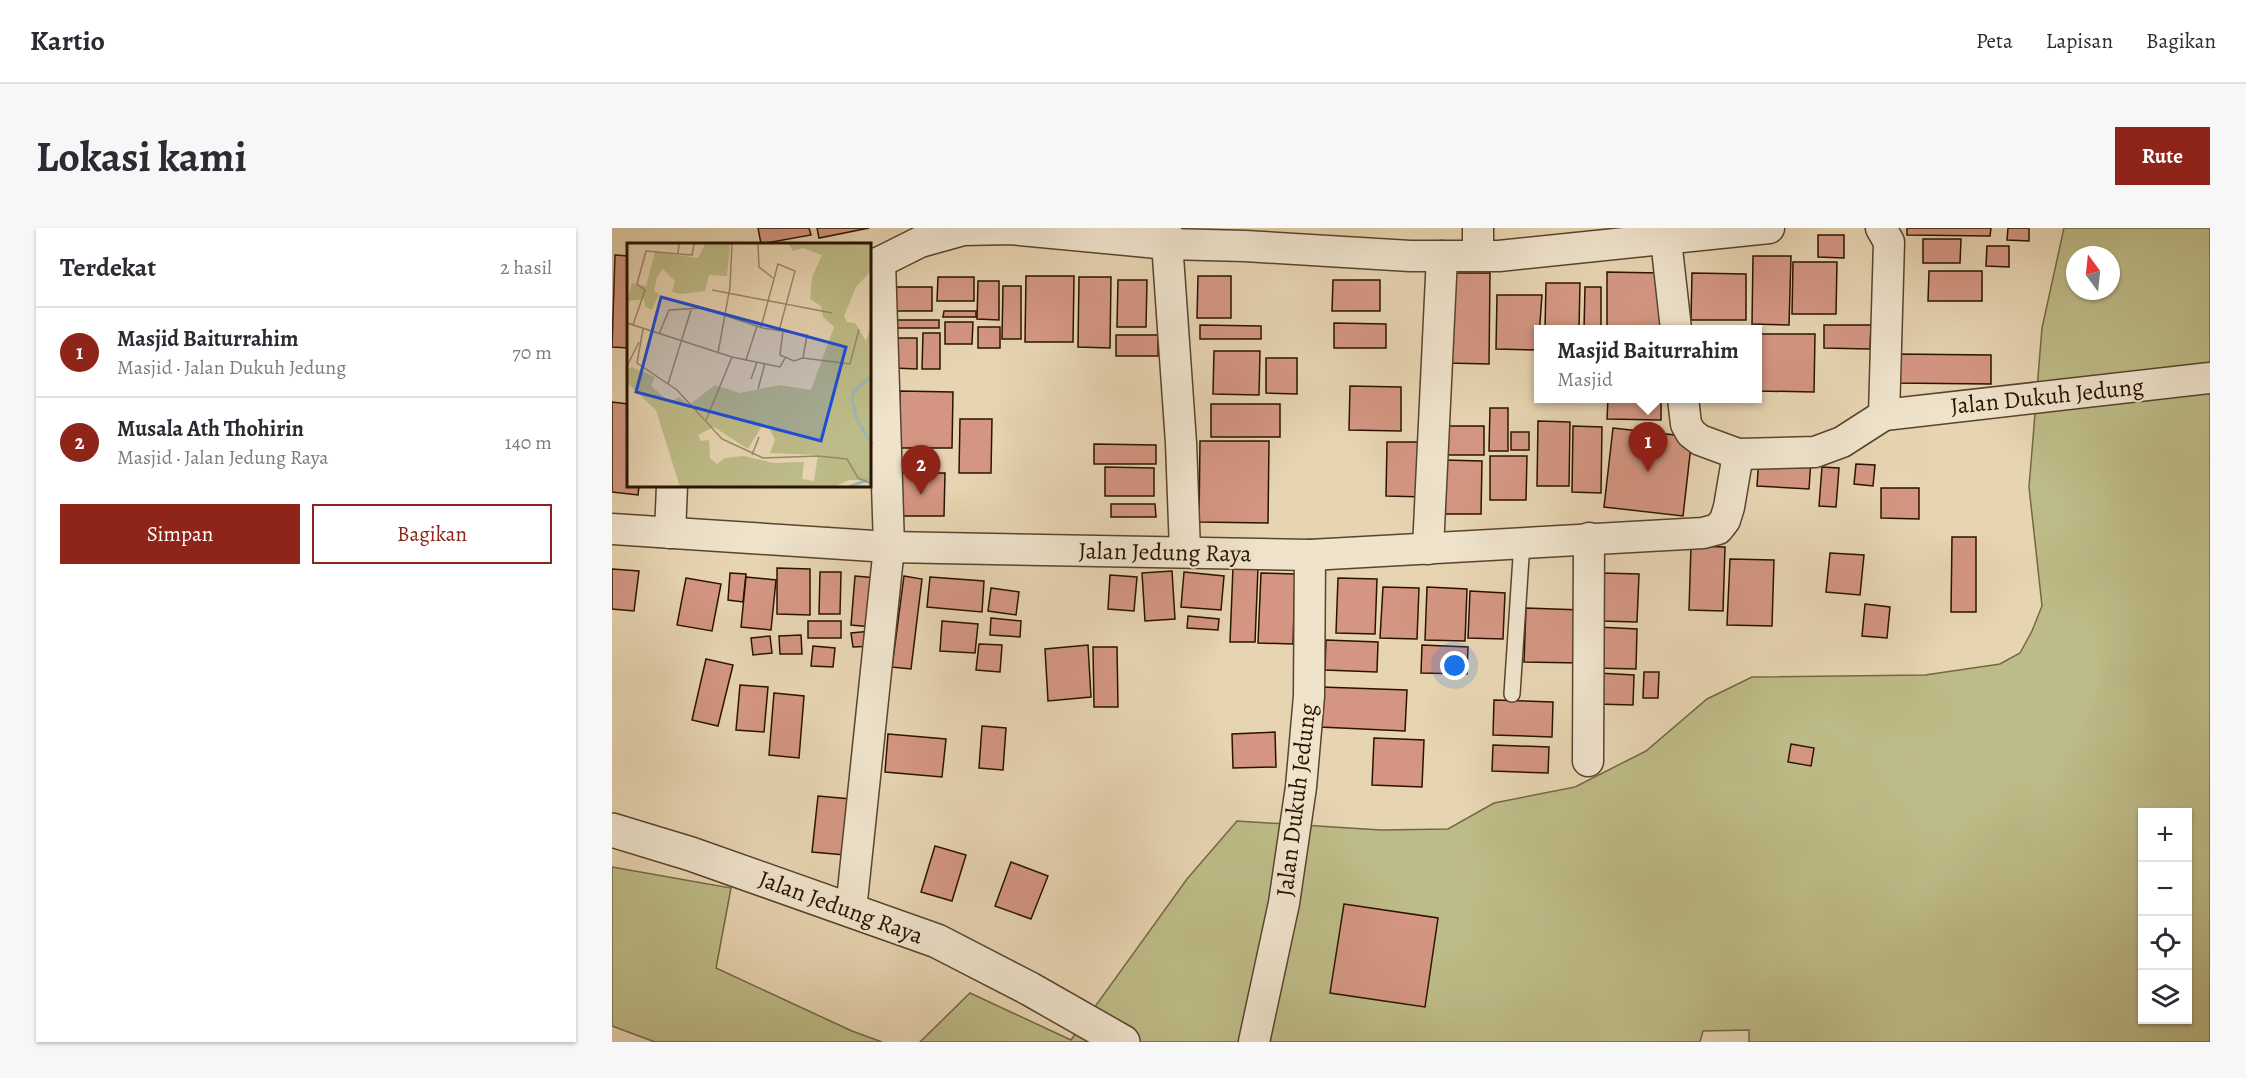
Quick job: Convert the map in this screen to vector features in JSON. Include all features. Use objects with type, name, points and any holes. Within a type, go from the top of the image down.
[{"type":"street","points":[[851,910],[889,547],[875,264],[920,242],[963,230],[1010,229],[1167,236],[1294,250],[1442,256],[1478,242],[1499,256],[1630,235],[1666,240],[1769,228]]},
{"type":"street","points":[[1881,228],[1889,242],[1884,415]]},
{"type":"street","points":[[1167,236],[1185,551]]},
{"type":"street","points":[[1666,240],[1675,325]]},
{"type":"street","points":[[1428,549],[1442,256]]},
{"type":"street","name":"Jalan Dukuh Jedung","points":[[1683,403],[1686,424],[1691,433],[1700,440],[1738,454],[1815,452],[1842,442],[1884,415],[2210,378]]},
{"type":"street","name":"Jalan Jedung Raya","points":[[612,529],[889,547],[1310,555],[1703,532],[1718,530],[1725,520],[1738,454]]},
{"type":"street","points":[[670,533],[672,488]]},
{"type":"street","points":[[1588,761],[1589,537]]},
{"type":"street","name":"Jalan Dukuh Jedung","points":[[1254,1042],[1284,903],[1301,787],[1310,696],[1310,555]]},
{"type":"street","name":"Jalan Jedung Raya","points":[[612,830],[691,854],[937,941],[1030,989],[1123,1042]]},
{"type":"lane","points":[[1512,694],[1522,542]]},
{"type":"shaded area","points":[[2064,228],[2210,228],[2210,1042],[1749,1042],[1749,1030],[1703,1031],[1700,1042],[920,1042],[970,993],[1071,1040],[1187,879],[1237,821],[1381,830],[1448,829],[1494,803],[1575,787],[1646,751],[1707,699],[1752,677],[1925,675],[2000,664],[2020,653],[2042,606],[2029,487],[2042,328]]},
{"type":"shaded area","points":[[612,867],[731,888],[716,968],[852,1031],[882,1042],[655,1042],[612,1026]]},
{"type":"building","points":[[758,228],[809,228],[811,235],[767,243],[761,243]]},
{"type":"building","points":[[817,228],[869,228],[819,238]]},
{"type":"building","points":[[1907,228],[1991,228],[1990,236],[1907,235]]},
{"type":"building","points":[[2008,228],[2029,228],[2029,241],[2007,240]]},
{"type":"building","points":[[1818,235],[1844,235],[1844,258],[1818,257]]},
{"type":"building","points":[[1923,239],[1961,239],[1960,263],[1923,263]]},
{"type":"building","points":[[1987,246],[2009,246],[2009,267],[1986,266]]},
{"type":"building","points":[[615,255],[627,256],[627,348],[612,347]]},
{"type":"building","points":[[1753,256],[1791,256],[1789,325],[1752,324]]},
{"type":"building","points":[[1793,262],[1837,262],[1836,314],[1792,314]]},
{"type":"building","points":[[1929,271],[1982,271],[1982,301],[1928,301]]},
{"type":"building","points":[[1607,272],[1660,273],[1660,325],[1607,325]]},
{"type":"building","points":[[1448,273],[1490,273],[1489,364],[1447,363]]},
{"type":"building","points":[[1692,273],[1746,274],[1746,320],[1691,320]]},
{"type":"building","points":[[1026,276],[1074,276],[1073,342],[1025,342]]},
{"type":"building","points":[[1198,276],[1231,276],[1231,318],[1197,318]]},
{"type":"building","points":[[938,277],[974,277],[974,301],[937,301]]},
{"type":"building","points":[[1079,277],[1111,277],[1110,348],[1078,347]]},
{"type":"building","points":[[1118,280],[1147,280],[1146,327],[1117,327]]},
{"type":"building","points":[[1333,280],[1380,280],[1380,311],[1332,311]]},
{"type":"building","points":[[978,281],[999,281],[999,320],[977,319]]},
{"type":"building","points":[[1546,283],[1580,283],[1579,325],[1545,325]]},
{"type":"building","points":[[1003,286],[1021,286],[1021,339],[1002,339]]},
{"type":"building","points":[[892,287],[932,287],[932,311],[892,311]]},
{"type":"building","points":[[1585,287],[1601,287],[1601,325],[1584,325]]},
{"type":"building","points":[[1497,295],[1542,295],[1540,325],[1534,325],[1534,350],[1496,349]]},
{"type":"building","points":[[944,311],[976,311],[976,317],[943,317]]},
{"type":"building","points":[[896,320],[939,320],[939,328],[896,328]]},
{"type":"building","points":[[945,322],[973,322],[972,344],[945,344]]},
{"type":"building","points":[[1334,323],[1386,324],[1386,348],[1334,348]]},
{"type":"building","points":[[1200,325],[1261,326],[1261,339],[1200,339]]},
{"type":"building","points":[[1824,325],[1871,325],[1870,349],[1824,348]]},
{"type":"building","points":[[978,327],[1000,327],[1000,348],[978,348]]},
{"type":"building","points":[[923,333],[940,333],[940,369],[922,369]]},
{"type":"building","points":[[1762,334],[1815,334],[1814,392],[1762,391]]},
{"type":"building","points":[[1116,335],[1158,335],[1158,356],[1116,356]]},
{"type":"building","points":[[895,338],[917,338],[917,369],[894,368]]},
{"type":"building","points":[[1214,351],[1260,351],[1259,395],[1213,394]]},
{"type":"building","points":[[1895,354],[1991,355],[1991,384],[1894,383]]},
{"type":"building","points":[[1266,358],[1297,358],[1297,394],[1266,393]]},
{"type":"building","points":[[1350,386],[1401,387],[1401,431],[1349,430]]},
{"type":"building","points":[[900,391],[953,392],[952,448],[899,448]]},
{"type":"building","points":[[612,402],[627,404],[627,488],[639,488],[638,495],[612,492]]},
{"type":"building","points":[[1608,403],[1661,403],[1661,420],[1607,419]]},
{"type":"building","points":[[1211,404],[1280,404],[1280,437],[1211,437]]},
{"type":"building","points":[[1490,408],[1508,408],[1508,451],[1489,451]]},
{"type":"building","points":[[960,419],[992,419],[991,473],[959,473]]},
{"type":"building","points":[[1538,421],[1570,422],[1569,486],[1537,486]]},
{"type":"building","points":[[1443,426],[1484,426],[1484,455],[1443,455]]},
{"type":"building","points":[[1573,426],[1602,427],[1601,493],[1572,492]]},
{"type":"building","points":[[1613,428],[1692,437],[1683,516],[1604,507]]},
{"type":"building","points":[[1511,432],[1529,432],[1529,450],[1511,450]]},
{"type":"building","points":[[1200,441],[1269,441],[1268,523],[1199,522]]},
{"type":"building","points":[[1387,442],[1427,442],[1426,497],[1386,496]]},
{"type":"building","points":[[1094,444],[1156,445],[1156,464],[1094,464]]},
{"type":"building","points":[[1490,456],[1527,456],[1526,500],[1490,500]]},
{"type":"building","points":[[1759,457],[1811,460],[1809,489],[1757,486]]},
{"type":"building","points":[[1444,460],[1482,461],[1481,514],[1443,514]]},
{"type":"building","points":[[1856,464],[1875,465],[1873,486],[1854,484]]},
{"type":"building","points":[[1105,467],[1154,468],[1154,496],[1105,496]]},
{"type":"building","points":[[1822,467],[1839,468],[1836,507],[1819,506]]},
{"type":"building","points":[[899,473],[945,473],[944,516],[898,516]]},
{"type":"building","points":[[1881,488],[1919,488],[1919,519],[1881,518]]},
{"type":"building","points":[[1111,504],[1155,504],[1156,517],[1111,517]]},
{"type":"building","points":[[1952,537],[1976,537],[1976,612],[1951,612]]},
{"type":"building","points":[[1691,546],[1725,547],[1723,611],[1689,610]]},
{"type":"building","points":[[1830,553],[1864,555],[1860,595],[1826,592]]},
{"type":"building","points":[[1730,559],[1774,560],[1772,626],[1727,625]]},
{"type":"building","points":[[1233,567],[1258,568],[1255,642],[1230,642]]},
{"type":"building","points":[[777,568],[810,569],[810,615],[777,614]]},
{"type":"building","points":[[612,569],[639,571],[634,611],[612,609]]},
{"type":"building","points":[[1172,571],[1175,619],[1145,621],[1142,573]]},
{"type":"building","points":[[820,572],[841,572],[840,614],[819,614]]},
{"type":"building","points":[[1184,572],[1224,576],[1221,610],[1181,607]]},
{"type":"building","points":[[730,573],[746,574],[743,602],[728,600]]},
{"type":"building","points":[[1261,573],[1295,574],[1293,644],[1258,643]]},
{"type":"building","points":[[1602,573],[1639,574],[1637,622],[1600,621]]},
{"type":"building","points":[[1110,575],[1137,577],[1134,611],[1108,609]]},
{"type":"building","points":[[855,576],[877,578],[872,627],[851,625]]},
{"type":"building","points":[[904,576],[922,579],[911,669],[892,667]]},
{"type":"building","points":[[746,577],[776,580],[771,630],[741,627]]},
{"type":"building","points":[[930,577],[984,581],[982,612],[927,607]]},
{"type":"building","points":[[686,578],[721,584],[712,631],[677,625]]},
{"type":"building","points":[[1338,578],[1377,579],[1375,634],[1336,633]]},
{"type":"building","points":[[1383,587],[1419,588],[1417,639],[1380,638]]},
{"type":"building","points":[[1427,587],[1467,589],[1465,641],[1425,640]]},
{"type":"building","points":[[991,588],[1019,592],[1016,615],[988,611]]},
{"type":"building","points":[[1470,591],[1505,593],[1503,639],[1468,638]]},
{"type":"building","points":[[1865,604],[1890,607],[1887,638],[1862,636]]},
{"type":"building","points":[[1526,608],[1582,610],[1580,663],[1524,662]]},
{"type":"building","points":[[1188,616],[1219,619],[1218,630],[1187,628]]},
{"type":"building","points":[[991,618],[1021,621],[1020,637],[990,635]]},
{"type":"building","points":[[808,621],[841,621],[841,638],[808,638]]},
{"type":"building","points":[[942,621],[978,624],[975,653],[940,651]]},
{"type":"building","points":[[1598,627],[1637,629],[1636,669],[1596,668]]},
{"type":"building","points":[[872,631],[874,646],[853,647],[851,633]]},
{"type":"building","points":[[801,635],[802,654],[780,654],[779,636]]},
{"type":"building","points":[[770,636],[772,653],[753,655],[751,638]]},
{"type":"building","points":[[1326,640],[1378,642],[1377,672],[1325,670]]},
{"type":"building","points":[[979,644],[1002,645],[1000,672],[976,670]]},
{"type":"building","points":[[1088,645],[1091,697],[1048,701],[1045,649]]},
{"type":"building","points":[[1422,645],[1468,647],[1467,674],[1421,673]]},
{"type":"building","points":[[813,646],[835,648],[833,667],[811,666]]},
{"type":"building","points":[[1093,647],[1117,647],[1118,707],[1094,707]]},
{"type":"building","points":[[706,659],[733,665],[718,726],[692,720]]},
{"type":"building","points":[[1644,672],[1659,672],[1658,698],[1643,698]]},
{"type":"building","points":[[1597,673],[1634,675],[1633,705],[1596,704]]},
{"type":"building","points":[[740,685],[768,687],[764,732],[736,730]]},
{"type":"building","points":[[1321,687],[1407,690],[1405,731],[1320,727]]},
{"type":"building","points":[[774,693],[804,696],[799,758],[769,755]]},
{"type":"building","points":[[1494,700],[1553,702],[1552,737],[1493,735]]},
{"type":"building","points":[[982,726],[1006,728],[1003,770],[979,768]]},
{"type":"building","points":[[1275,732],[1276,767],[1233,768],[1232,734]]},
{"type":"building","points":[[888,734],[946,739],[942,777],[885,772]]},
{"type":"building","points":[[1374,738],[1424,740],[1422,787],[1372,785]]},
{"type":"building","points":[[1791,744],[1814,748],[1811,766],[1788,762]]},
{"type":"building","points":[[1493,745],[1549,747],[1548,773],[1492,771]]},
{"type":"building","points":[[818,796],[851,799],[845,855],[812,852]]},
{"type":"building","points":[[935,846],[966,855],[952,901],[921,892]]},
{"type":"building","points":[[1011,862],[1048,876],[1031,919],[995,906]]},
{"type":"building","points":[[1344,904],[1438,918],[1425,1007],[1330,993]]},
{"type":"place","name":"Masjid Baiturrahim","points":[[1648,472]]},
{"type":"place","name":"Musala Ath Thohirin","points":[[921,495]]}]
